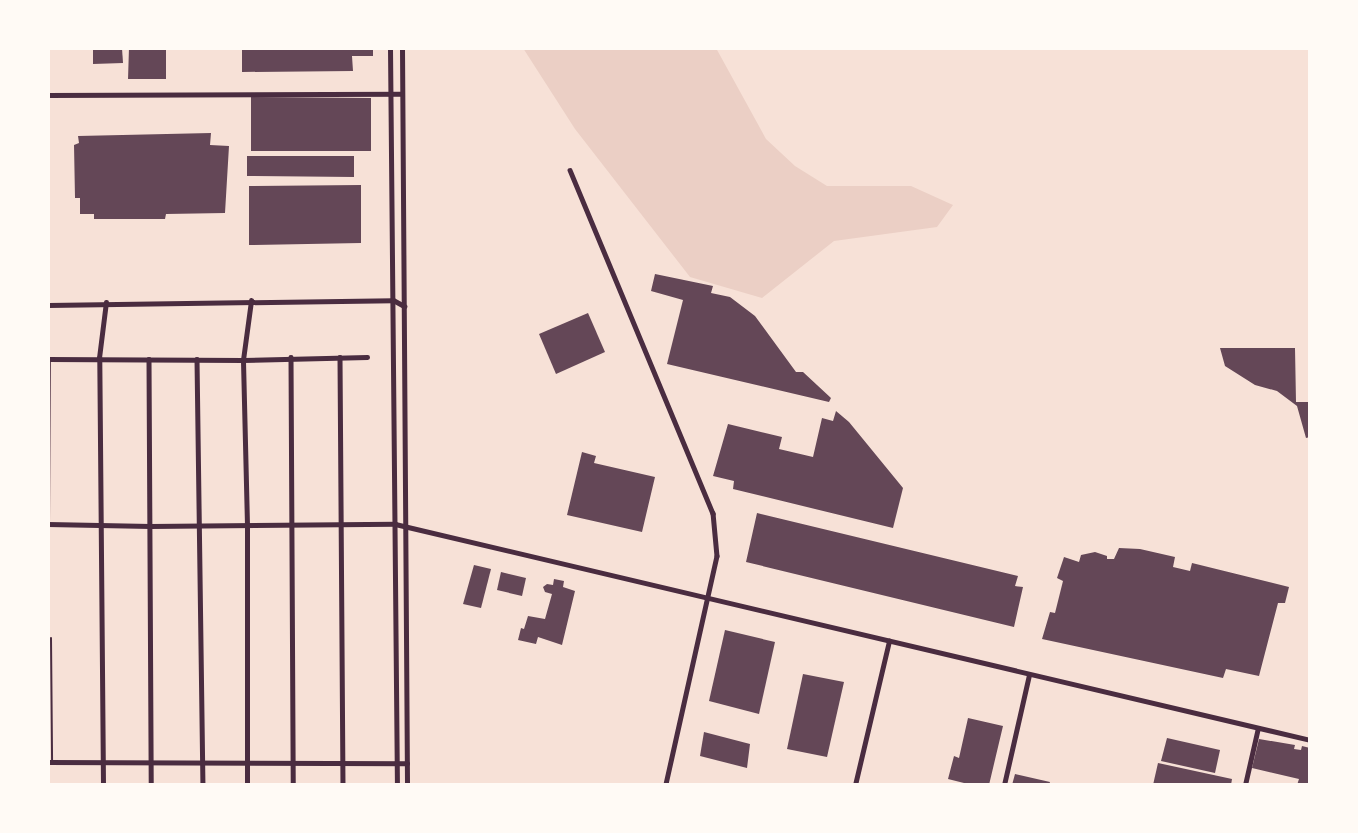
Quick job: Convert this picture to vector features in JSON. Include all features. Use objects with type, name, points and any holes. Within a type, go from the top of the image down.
[{"type":"street","points":[[390,48],[397,785]]},
{"type":"street","points":[[402,48],[407,785]]},
{"type":"street","points":[[48,95],[402,94]]},
{"type":"street","points":[[570,170],[713,513],[717,556],[666,785]]},
{"type":"street","points":[[48,305],[106,302],[393,300],[404,306]]},
{"type":"street","points":[[247,785],[247,525],[243,360],[251,301]]},
{"type":"street","points":[[103,785],[99,358],[106,302]]},
{"type":"street","points":[[291,357],[293,785]]},
{"type":"street","points":[[49,359],[243,360],[291,357],[367,357]]},
{"type":"street","points":[[340,357],[343,785]]},
{"type":"street","points":[[149,359],[151,785]]},
{"type":"street","points":[[197,359],[203,785]]},
{"type":"street","points":[[49,524],[150,526],[395,524],[466,543],[709,597],[1029,675],[1310,740]]},
{"type":"street","points":[[855,785],[889,641]]},
{"type":"street","points":[[1004,785],[1029,675]]},
{"type":"street","points":[[1245,785],[1258,728]]},
{"type":"street","points":[[50,762],[407,764]]},
{"type":"lane","points":[[49,359],[49,524]]},
{"type":"lane","points":[[50,762],[51,638]]},
{"type":"shaded area","points":[[523,48],[716,48],[766,139],[795,166],[827,186],[911,186],[953,205],[937,227],[834,241],[762,298],[690,277],[575,129]]},
{"type":"building","points":[[93,48],[122,48],[123,63],[93,64]]},
{"type":"building","points":[[129,48],[166,48],[166,79],[128,79]]},
{"type":"building","points":[[242,48],[373,48],[373,56],[352,56],[353,71],[242,72]]},
{"type":"building","points":[[251,97],[371,98],[371,151],[251,151]]},
{"type":"building","points":[[211,133],[210,145],[229,146],[225,213],[166,214],[165,219],[94,219],[94,214],[80,214],[80,198],[75,198],[74,145],[79,143],[78,136]]},
{"type":"building","points":[[247,156],[354,156],[354,177],[247,176]]},
{"type":"building","points":[[361,185],[361,243],[249,245],[249,186]]},
{"type":"building","points":[[655,274],[713,286],[711,293],[730,297],[755,316],[796,372],[803,372],[831,398],[829,402],[667,364],[683,300],[651,291]]},
{"type":"building","points":[[588,313],[605,352],[556,374],[539,334]]},
{"type":"building","points":[[1220,348],[1295,348],[1296,402],[1310,402],[1310,437],[1306,438],[1297,406],[1277,391],[1255,385],[1225,366]]},
{"type":"building","points":[[836,411],[849,422],[903,488],[893,528],[733,489],[734,481],[713,476],[728,424],[782,437],[779,449],[813,457],[822,418],[833,421]]},
{"type":"building","points":[[582,452],[596,456],[594,463],[655,477],[642,532],[567,515]]},
{"type":"building","points":[[757,513],[1018,576],[1015,586],[1023,587],[1014,627],[746,562]]},
{"type":"building","points":[[1119,548],[1140,549],[1175,557],[1173,567],[1190,571],[1192,563],[1289,587],[1285,603],[1278,603],[1259,676],[1226,669],[1223,678],[1042,639],[1050,612],[1055,613],[1063,581],[1057,578],[1064,557],[1079,562],[1081,555],[1095,552],[1107,556],[1107,559],[1114,559]]},
{"type":"building","points":[[474,565],[491,569],[481,608],[463,604]]},
{"type":"building","points":[[501,572],[526,578],[522,596],[497,590]]},
{"type":"building","points":[[554,579],[564,581],[563,587],[575,591],[562,645],[538,637],[536,644],[518,640],[521,628],[524,629],[528,616],[545,619],[552,594],[545,592],[543,587],[547,584],[553,585]]},
{"type":"building","points":[[725,630],[775,642],[759,714],[709,701]]},
{"type":"building","points":[[803,674],[844,682],[827,757],[787,749]]},
{"type":"building","points":[[968,718],[1003,726],[989,785],[972,785],[948,779],[954,756],[959,758]]},
{"type":"building","points":[[704,732],[750,744],[747,768],[700,756]]},
{"type":"building","points":[[1167,738],[1220,750],[1215,773],[1161,761]]},
{"type":"building","points":[[1259,739],[1295,745],[1294,749],[1301,750],[1302,746],[1310,748],[1310,785],[1297,785],[1299,779],[1252,768]]},
{"type":"building","points":[[1158,763],[1232,779],[1231,785],[1153,785]]},
{"type":"building","points":[[1015,774],[1050,782],[1049,785],[1012,785]]}]
